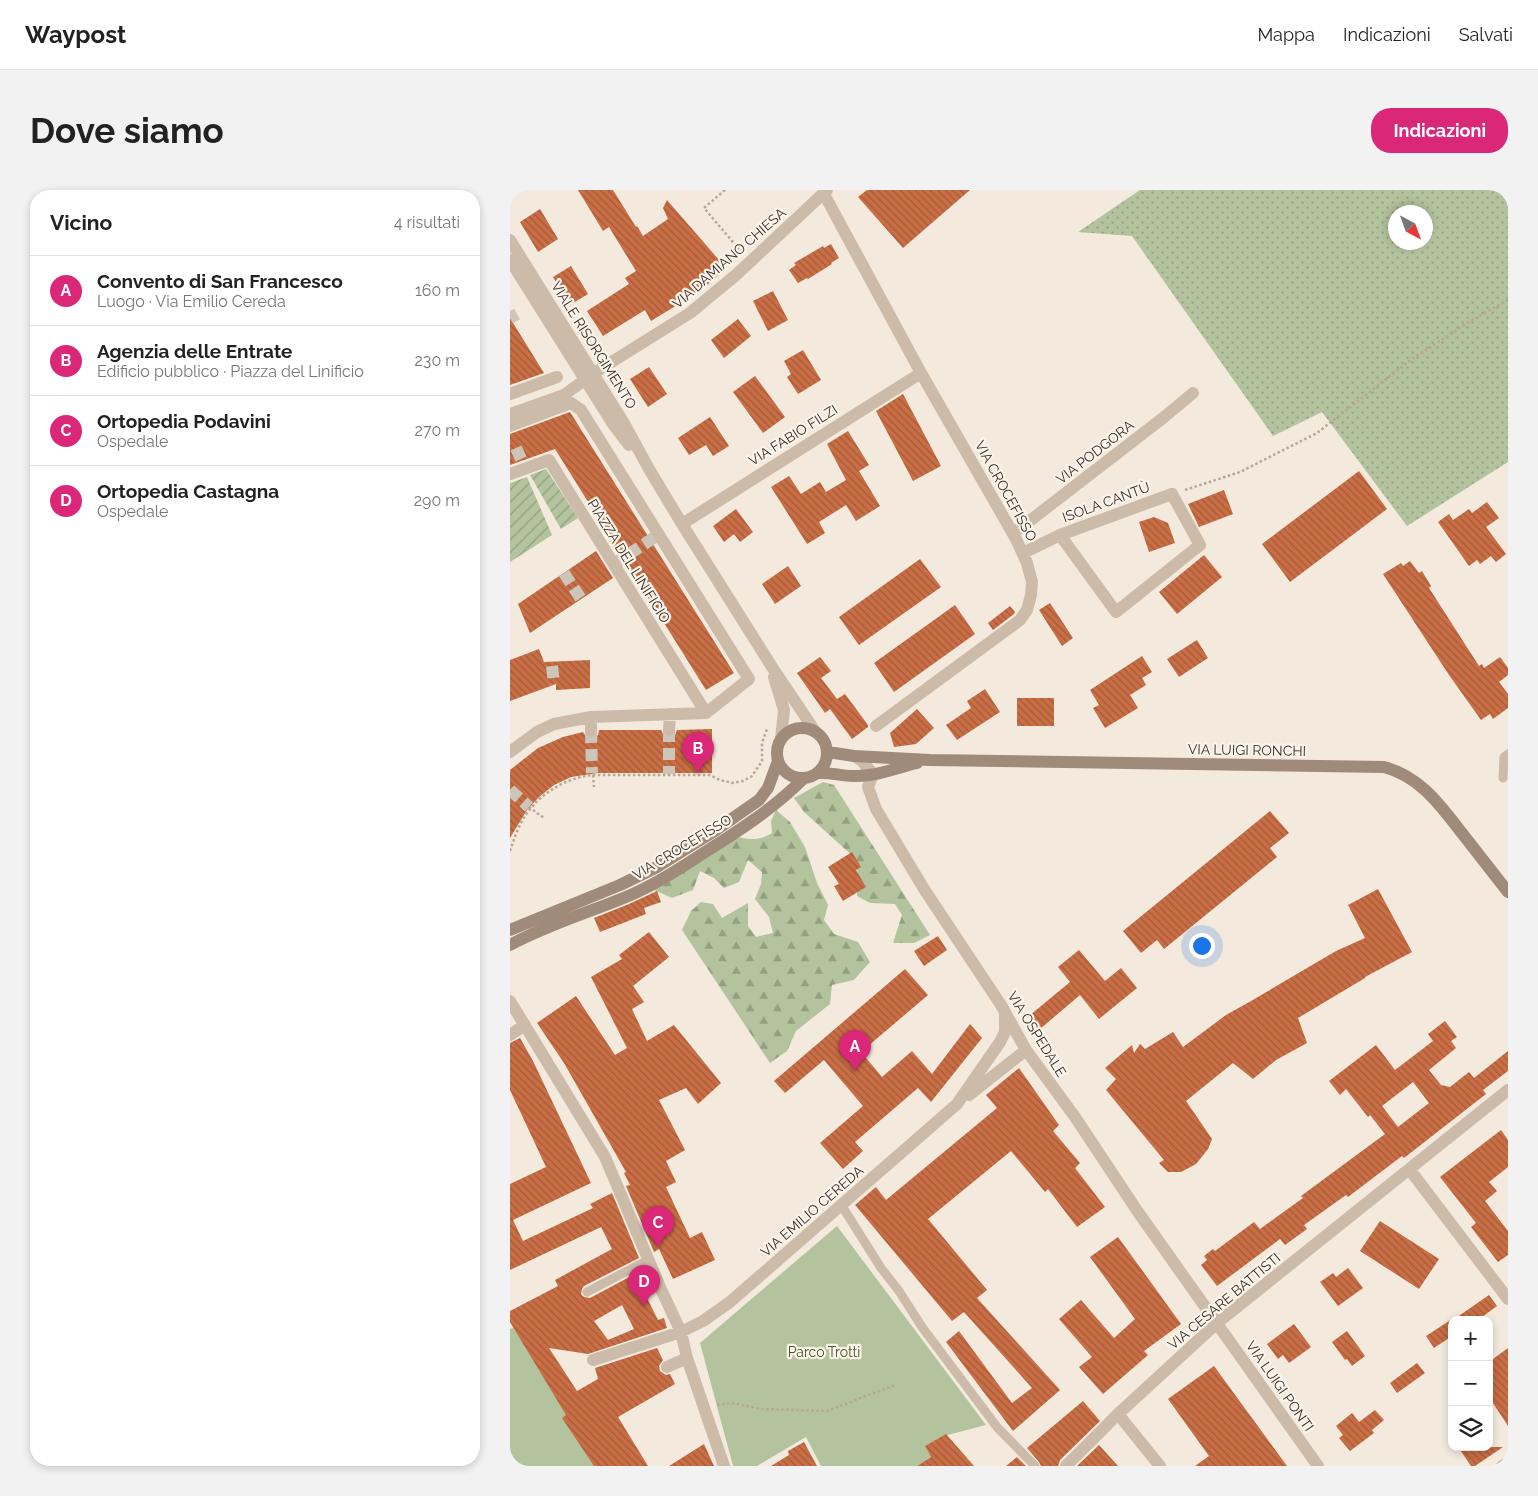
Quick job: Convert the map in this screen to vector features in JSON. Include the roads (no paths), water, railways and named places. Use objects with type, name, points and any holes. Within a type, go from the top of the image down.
[{"type":"street","name":"VIA CROCEFISSO","points":[[826,192],[921,373],[1014,533],[1023,553],[1032,582],[1025,615],[876,726]]},
{"type":"street","name":"VIA DAMIANO CHIESA","points":[[510,414],[564,395],[589,376],[690,313],[736,275],[826,192]]},
{"type":"street","name":"VIALE RISORGIMENTO","points":[[510,240],[589,376]]},
{"type":"street","name":"VIALE RISORGIMENTO","points":[[510,260],[589,376],[625,425],[682,524],[772,667],[815,731]]},
{"type":"street","name":"VIA FABIO FILZI","points":[[682,524],[921,373]]},
{"type":"street","points":[[510,394],[556,377]]},
{"type":"street","name":"VIA PODGORA","points":[[1014,533],[1193,393]]},
{"type":"street","points":[[510,426],[571,403],[581,410],[748,679],[706,713],[591,717],[554,724],[537,732],[510,752]]},
{"type":"street","name":"PIAZZA DEL LINIFICIO","points":[[510,474],[549,460],[706,713]]},
{"type":"street","name":"ISOLA CANTÙ","points":[[1023,553],[1060,535],[1172,494],[1200,545],[1116,612],[1060,535]]},
{"type":"street","name":"VIALE RISORGIMENTO","points":[[772,667],[784,710],[781,739]]},
{"type":"street","points":[[669,730],[670,714]]},
{"type":"street","points":[[591,717],[591,731]]},
{"type":"street","points":[[808,728],[815,731],[826,744],[827,760],[818,773],[811,778],[795,778],[787,774],[778,762],[778,746],[781,739],[793,730],[808,728]]},
{"type":"street","name":"VIA LUIGI RONCHI","points":[[828,752],[854,756],[930,760],[1384,767],[1410,778],[1434,797],[1508,892]]},
{"type":"street","points":[[854,756],[862,761],[873,774]]},
{"type":"street","name":"VIA LUIGI RONCHI","points":[[818,773],[826,772],[854,776],[873,774],[930,760]]},
{"type":"street","name":"VIA CROCEFISSO","points":[[510,930],[620,885],[687,849],[759,800],[768,788],[778,762]]},
{"type":"street","name":"VIA OSPEDALE","points":[[873,774],[868,787],[876,809],[924,888],[1005,1013],[1026,1050],[1075,1117],[1138,1212],[1217,1323]]},
{"type":"street","name":"VIA CROCEFISSO","points":[[510,945],[586,911],[627,896],[673,872],[715,846],[771,807],[802,779]]},
{"type":"street","points":[[510,1001],[517,1030],[605,1157],[625,1215],[681,1332],[687,1358],[724,1466]]},
{"type":"street","name":"VIA EMILIO CEREDA","points":[[957,1104],[1000,1042],[1005,1032],[1005,1013]]},
{"type":"street","name":"VIA EMILIO CEREDA","points":[[593,1360],[681,1332],[702,1322],[730,1302],[847,1208],[957,1104],[1026,1050]]},
{"type":"street","name":"VIA CESARE BATTISTI","points":[[1066,1466],[1118,1414],[1217,1323],[1506,1095]]},
{"type":"street","points":[[1410,1170],[1508,1299]]},
{"type":"street","name":"VIA LUIGI PONTI","points":[[1217,1323],[1318,1466]]},
{"type":"street","points":[[667,1367],[687,1358]]},
{"type":"street","points":[[1118,1414],[1160,1466]]},
{"type":"street","points":[[1502,1466],[1508,1463]]},
{"type":"lane","points":[[1503,778],[1504,757],[1508,754]]},
{"type":"lane","points":[[847,1208],[881,1268],[900,1291],[922,1327],[997,1427],[1024,1457],[1035,1466]]},
{"type":"lane","points":[[588,1292],[648,1260]]},
{"type":"tunnel","points":[[510,318],[517,314]]},
{"type":"tunnel","points":[[516,448],[522,461]]},
{"type":"tunnel","points":[[614,564],[658,535]]},
{"type":"tunnel","points":[[564,573],[581,599]]},
{"type":"tunnel","points":[[552,666],[554,684]]},
{"type":"tunnel","points":[[669,730],[669,774]]},
{"type":"tunnel","points":[[591,731],[592,773]]},
{"type":"tunnel","points":[[510,790],[529,807]]},
{"type":"place","name":"Agenzia delle Entrate","points":[[698,773]]},
{"type":"place","name":"Convento di San Francesco","points":[[855,1071]]},
{"type":"place","name":"Ortopedia Podavini","points":[[658,1247]]},
{"type":"place","name":"Ortopedia Castagna","points":[[644,1306]]},
{"type":"park label","name":"Parco Trotti","points":[[824,1352]]}]
